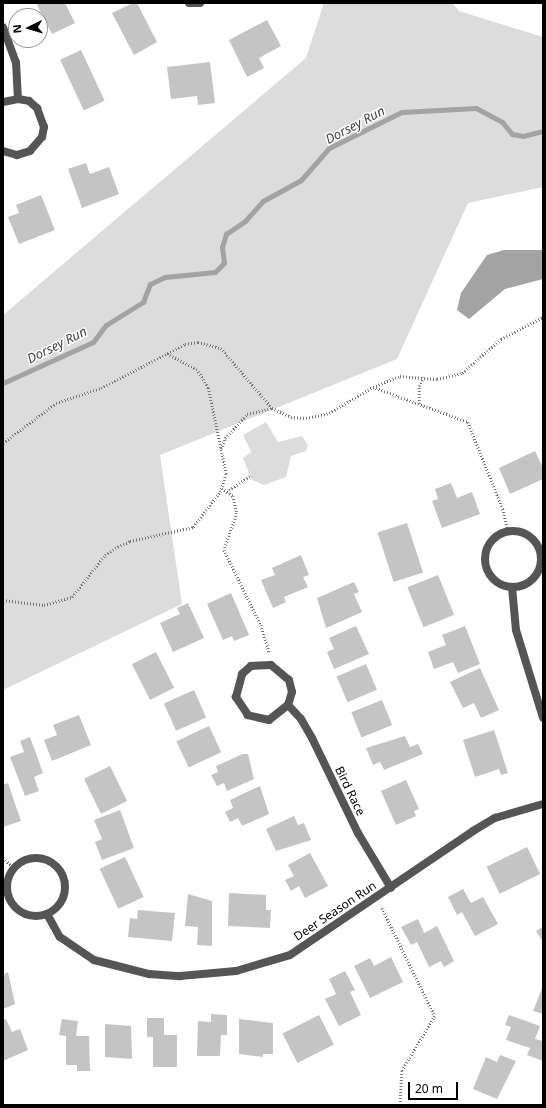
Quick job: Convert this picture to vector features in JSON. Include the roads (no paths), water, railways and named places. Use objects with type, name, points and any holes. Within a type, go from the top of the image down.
[{"type":"street","points":[[189,3],[200,3]]},
{"type":"street","points":[[3,27],[16,62],[18,98]]},
{"type":"street","points":[[3,102],[18,98],[37,108],[44,127],[42,137],[25,153],[3,151]]},
{"type":"street","points":[[508,531],[525,534],[533,540],[541,559],[532,580],[512,587],[490,576],[485,559],[491,542],[508,531]]},
{"type":"street","points":[[512,587],[516,630],[543,718]]},
{"type":"street","points":[[271,665],[289,680],[292,692],[288,705],[279,715],[258,720],[241,709],[236,697],[242,674],[251,666],[271,665]]},
{"type":"street","name":"Bird Race","points":[[288,705],[301,719],[312,738],[358,833],[391,888]]},
{"type":"street","name":"Deer Season Run","points":[[47,914],[60,937],[94,960],[149,974],[180,976],[236,971],[290,955],[495,818],[543,804]]},
{"type":"street","points":[[34,858],[44,859],[61,872],[64,885],[62,898],[47,914],[35,916],[15,907],[7,888],[14,868],[34,858]]},
{"type":"waterway","name":"Dorsey Run","points":[[3,383],[93,342],[106,325],[143,302],[150,284],[165,277],[215,272],[224,263],[222,247],[226,234],[245,221],[263,201],[301,180],[329,148],[402,112],[476,108],[502,122],[512,134],[523,136],[543,131]]}]
